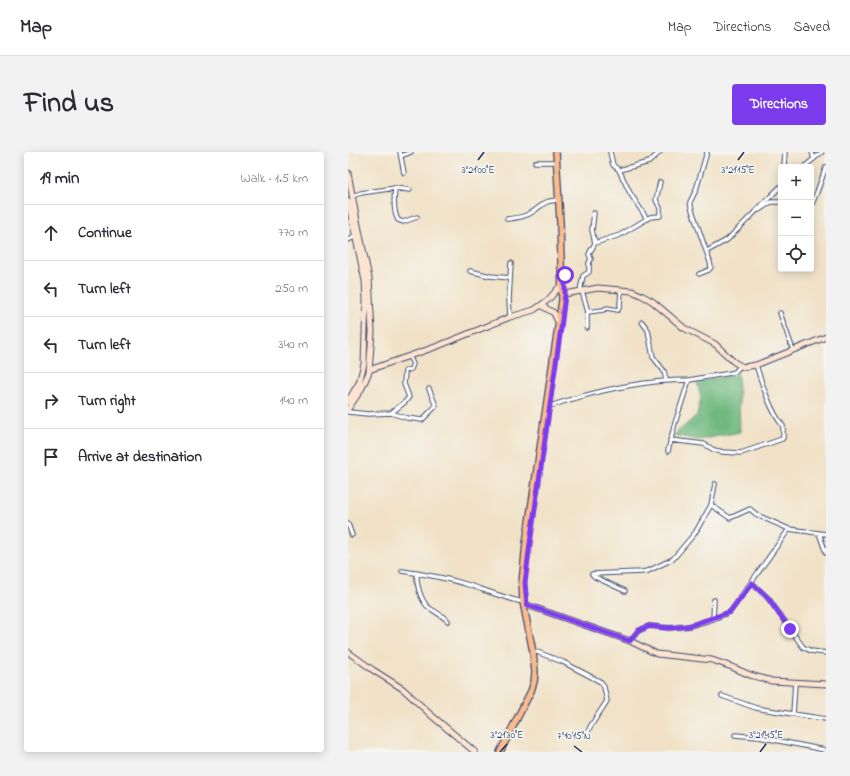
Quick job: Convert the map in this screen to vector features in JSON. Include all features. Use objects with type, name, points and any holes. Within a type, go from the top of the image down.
[{"type":"main road","points":[[500,752],[531,692],[535,672],[522,583],[526,543],[559,324],[562,284],[556,162],[557,152]]},
{"type":"main road","points":[[504,752],[534,693],[539,672],[537,652],[525,603],[525,583],[565,294],[564,251],[557,152]]},
{"type":"street","points":[[404,173],[400,154],[411,152]]},
{"type":"street","points":[[610,152],[613,165],[619,170],[630,193],[647,219]]},
{"type":"street","points":[[619,170],[649,162],[660,152]]},
{"type":"street","points":[[699,274],[709,270],[711,267],[690,202],[696,190],[708,152]]},
{"type":"street","points":[[784,164],[785,152]]},
{"type":"street","points":[[812,152],[814,159]]},
{"type":"street","points":[[808,164],[822,152]]},
{"type":"street","points":[[535,162],[556,162]]},
{"type":"street","points":[[813,200],[826,167]]},
{"type":"street","points":[[348,172],[361,248],[366,300],[363,371],[355,392],[348,402]]},
{"type":"street","points":[[594,243],[620,235],[650,217],[660,216],[660,208],[656,200],[660,182]]},
{"type":"street","points":[[352,196],[361,193],[396,188],[410,190]]},
{"type":"street","points":[[396,188],[394,202],[396,217],[398,220],[403,222],[417,218]]},
{"type":"street","points":[[707,251],[727,240],[778,189]]},
{"type":"street","points":[[507,219],[524,216],[534,212],[548,200],[559,200]]},
{"type":"street","points":[[348,201],[350,220],[355,237],[361,248],[370,278],[372,321],[369,370],[362,388],[348,410],[368,414],[391,413],[407,418],[422,420],[436,406],[429,390]]},
{"type":"street","points":[[750,216],[768,203],[778,202]]},
{"type":"street","points":[[586,328],[588,312],[581,291],[583,276],[589,272],[589,263],[591,259],[589,254],[594,243],[592,230],[594,213]]},
{"type":"street","points":[[348,240],[355,237]]},
{"type":"street","points":[[510,317],[509,299],[511,262]]},
{"type":"street","points":[[470,271],[490,276],[510,278]]},
{"type":"street","points":[[369,370],[455,340],[510,317],[534,310],[542,306],[562,284]]},
{"type":"street","points":[[565,294],[598,288],[632,291],[641,294],[652,301],[684,328],[715,344],[740,366],[747,367],[756,365],[826,336]]},
{"type":"street","points":[[588,312],[607,308],[618,310],[620,306],[621,290]]},
{"type":"street","points":[[542,306],[554,313],[559,324]]},
{"type":"street","points":[[780,313],[793,350]]},
{"type":"street","points":[[642,322],[648,330],[653,357],[664,371],[666,380]]},
{"type":"street","points":[[391,413],[409,397],[404,384],[405,372],[411,369],[413,364],[410,356]]},
{"type":"street","points":[[670,440],[704,444],[714,450],[723,452],[741,453],[782,439],[783,426],[779,421],[763,387],[756,365]]},
{"type":"street","points":[[550,406],[581,396],[666,380],[689,380],[731,373],[735,372],[740,366]]},
{"type":"street","points":[[668,451],[675,423],[689,380]]},
{"type":"street","points":[[625,591],[592,574],[648,571],[673,559],[695,533],[711,505],[715,484]]},
{"type":"street","points":[[711,505],[730,518],[750,509],[757,515],[790,529],[826,534]]},
{"type":"street","points":[[348,524],[352,535]]},
{"type":"street","points":[[630,641],[638,631],[649,626],[669,628],[689,626],[730,612],[790,529]]},
{"type":"street","points":[[819,533],[826,554]]},
{"type":"street","points":[[402,571],[426,574],[469,585],[525,603],[630,641],[657,654],[712,660],[750,675],[772,681],[826,684]]},
{"type":"street","points":[[417,573],[419,591],[422,599],[427,606],[442,615],[448,621]]},
{"type":"street","points":[[752,583],[768,598],[803,647],[811,651],[826,654]]},
{"type":"street","points":[[713,619],[714,600]]},
{"type":"street","points":[[348,652],[414,698],[431,715],[474,752]]},
{"type":"street","points":[[537,652],[563,662],[601,682],[604,686],[606,701],[587,734]]},
{"type":"street","points":[[794,714],[795,683]]},
{"type":"street","points":[[722,696],[748,706],[826,719]]},
{"type":"street","points":[[735,735],[759,737],[825,749]]},
{"type":"green space","points":[[738,374],[740,432],[698,440],[674,435],[697,415],[701,398],[697,382]]},
{"type":"route","points":[[565,275],[565,294],[561,328],[525,583],[527,605],[630,641],[638,631],[649,626],[669,628],[689,626],[702,623],[730,612],[752,583],[768,598],[790,629]]}]
